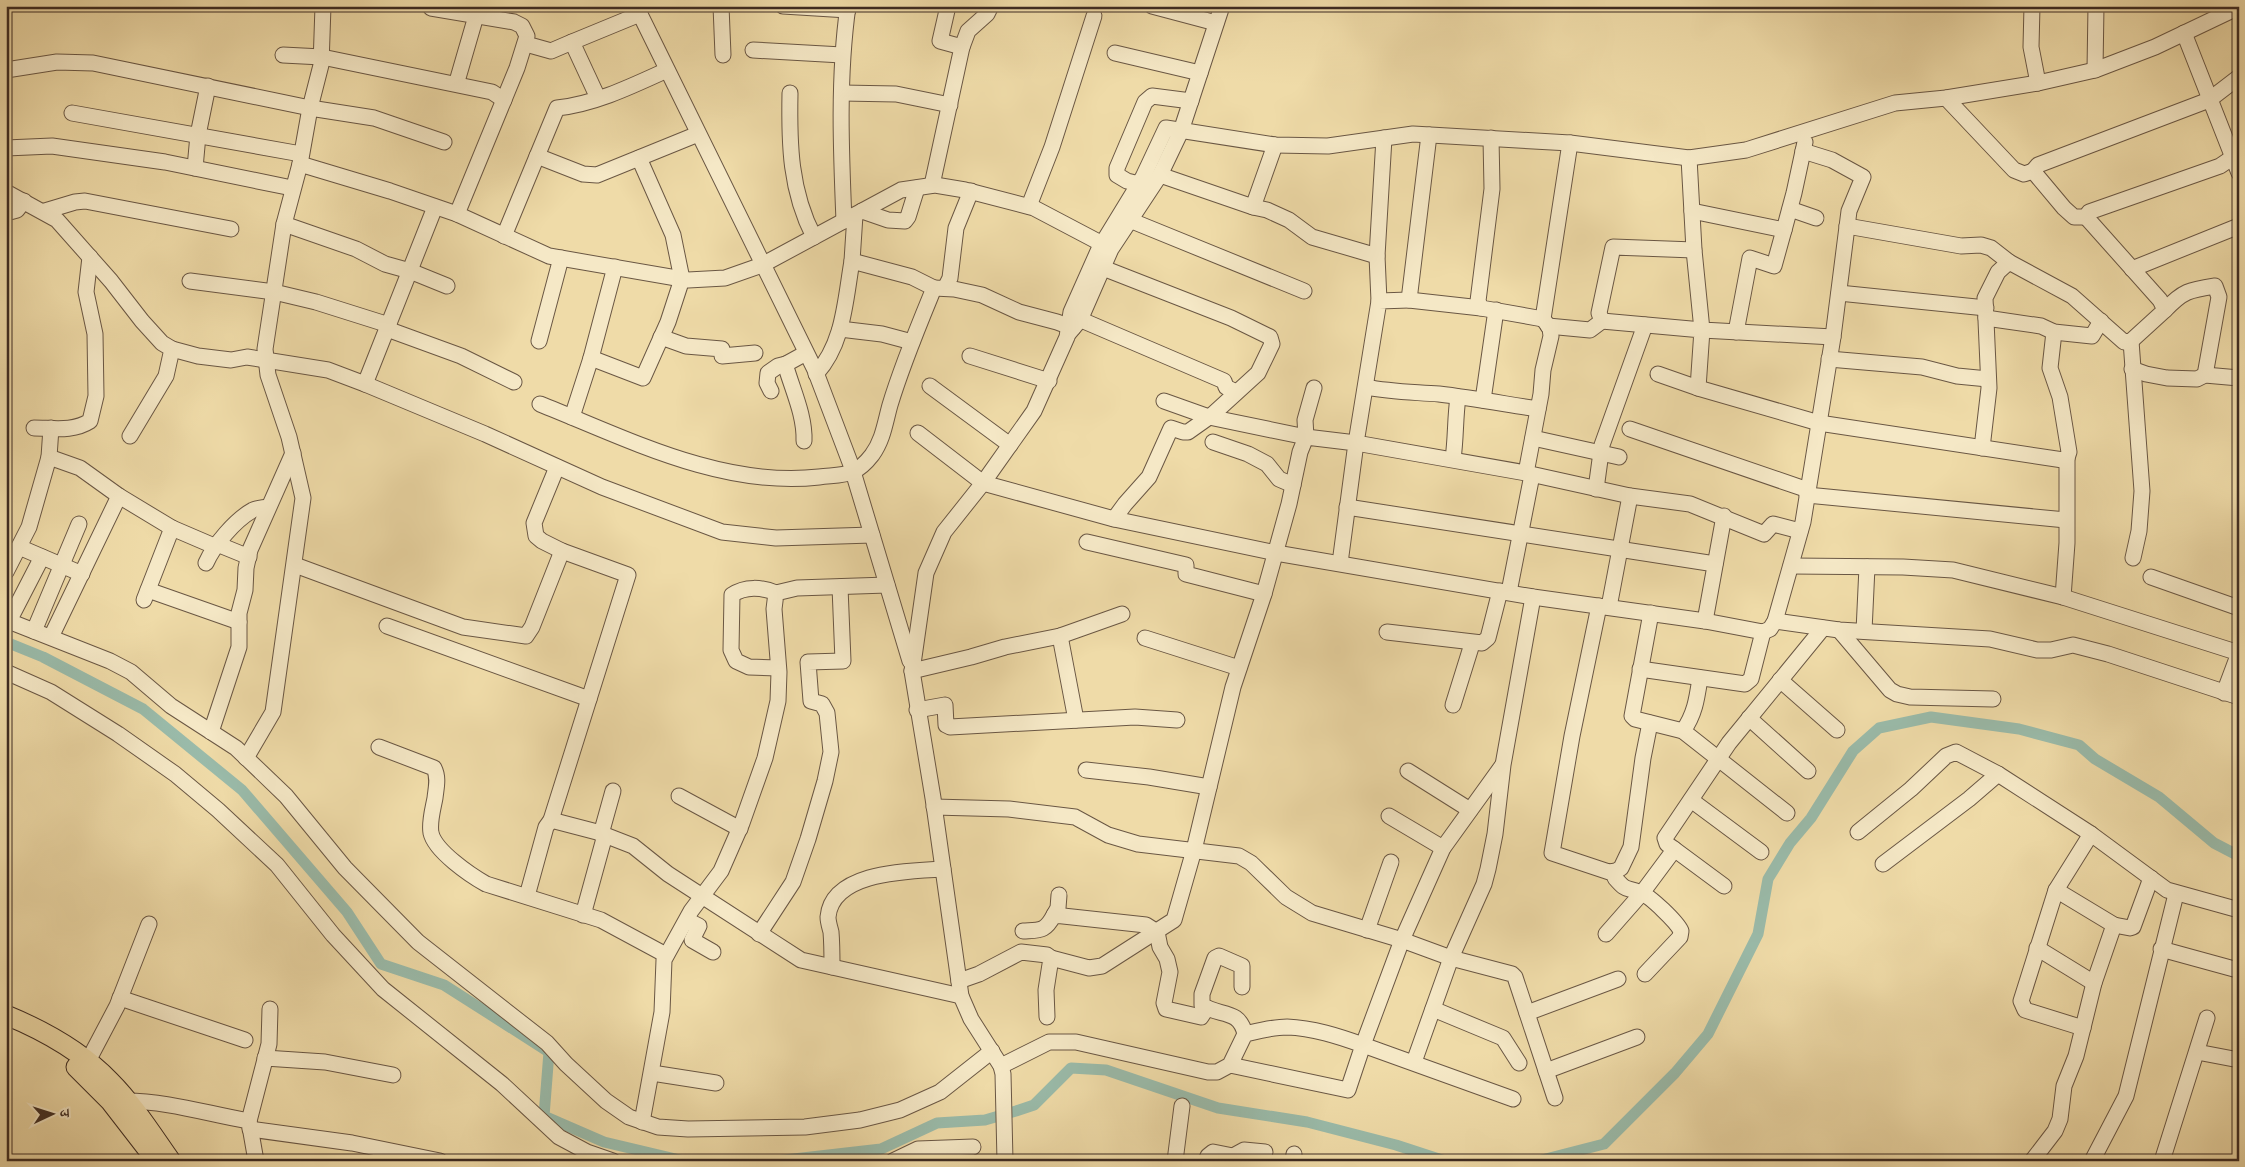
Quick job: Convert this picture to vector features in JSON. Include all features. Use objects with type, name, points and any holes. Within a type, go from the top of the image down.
[{"type":"main road","points":[[6,1015],[34,1026],[64,1043],[111,1081],[171,1161]]},
{"type":"main road","points":[[6,1028],[47,1047],[71,1062],[110,1101],[156,1161]]},
{"type":"street","points":[[246,758],[273,712],[303,498],[293,453],[264,360],[284,224],[301,159],[322,57],[323,6]]},
{"type":"street","points":[[721,6],[723,55]]},
{"type":"street","points":[[784,6],[848,8],[842,55],[841,145],[853,216],[852,261],[838,339],[828,361],[816,374]]},
{"type":"street","points":[[853,216],[904,221],[908,217],[924,186],[950,105],[962,48],[968,32],[987,14],[991,6]]},
{"type":"street","points":[[1152,6],[1216,23]]},
{"type":"street","points":[[912,668],[926,573],[944,532],[1034,411],[1049,381],[1107,246],[1139,184],[1191,101],[1222,6]]},
{"type":"street","points":[[2032,6],[2031,47],[2038,83]]},
{"type":"street","points":[[2095,70],[2096,6]]},
{"type":"street","points":[[945,7],[940,40],[962,48]]},
{"type":"street","points":[[431,8],[514,22],[522,26],[527,36],[526,44],[458,214]]},
{"type":"street","points":[[1174,130],[1275,145],[1328,146],[1413,134],[1570,143],[1689,158],[1746,150],[1895,103],[1946,98],[2038,83],[2095,70],[2155,47],[2233,8]]},
{"type":"street","points":[[526,44],[551,51],[638,10],[816,374],[854,473],[912,668],[960,988],[971,1018],[1002,1070],[1005,1161]]},
{"type":"street","points":[[458,78],[476,16]]},
{"type":"street","points":[[1030,206],[1055,137],[1094,16]]},
{"type":"street","points":[[2184,33],[2210,100],[2236,155],[2239,173]]},
{"type":"street","points":[[572,42],[598,98]]},
{"type":"street","points":[[752,50],[842,55]]},
{"type":"street","points":[[1115,53],[1200,73]]},
{"type":"street","points":[[283,55],[322,57],[492,92],[504,100]]},
{"type":"street","points":[[6,70],[57,62],[93,63],[310,108],[374,118],[444,142]]},
{"type":"street","points":[[504,236],[557,108],[573,106],[598,98],[635,85],[667,70]]},
{"type":"street","points":[[1946,98],[2014,170],[2024,174],[2034,171],[2038,165],[2125,130],[2210,100],[2239,77]]},
{"type":"street","points":[[195,168],[198,135],[208,86]]},
{"type":"street","points":[[790,93],[789,143],[796,188],[814,237]]},
{"type":"street","points":[[842,93],[896,94],[950,105]]},
{"type":"street","points":[[1139,184],[1127,181],[1117,175],[1117,168],[1145,102],[1152,96],[1191,101]]},
{"type":"street","points":[[72,113],[198,135],[301,159],[458,214],[550,256],[682,279],[726,278],[762,266],[901,190],[924,186],[971,191],[1030,206],[1107,246]]},
{"type":"street","points":[[1072,325],[1103,268],[1107,246],[1132,221],[1142,200],[1160,175],[1174,130]]},
{"type":"street","points":[[1736,332],[1750,258],[1774,266],[1804,151],[1806,131]]},
{"type":"street","points":[[537,156],[583,174],[597,175],[698,134]]},
{"type":"street","points":[[1409,300],[1429,135]]},
{"type":"street","points":[[1340,564],[1356,443],[1379,301],[1377,256],[1384,138]]},
{"type":"street","points":[[1488,309],[1478,301],[1492,189],[1491,138]]},
{"type":"street","points":[[1387,632],[1472,644],[1482,643],[1488,638],[1520,534],[1543,370],[1551,336],[1546,322],[1570,143]]},
{"type":"street","points":[[1253,207],[1275,145]]},
{"type":"street","points":[[6,148],[52,146],[165,162],[292,188]]},
{"type":"street","points":[[918,433],[983,482],[1114,519],[1276,553],[1533,597],[1705,621],[1763,632],[1770,629],[1775,621],[1800,531],[1830,359],[1849,211],[1863,177],[1832,160],[1804,151]]},
{"type":"street","points":[[2086,217],[2089,212],[2220,166],[2236,155]]},
{"type":"street","points":[[591,358],[643,378],[661,337],[682,279],[673,236],[639,158]]},
{"type":"street","points":[[1689,158],[1694,250],[1702,330],[1698,388]]},
{"type":"street","points":[[2034,171],[2064,208],[2074,217],[2086,217],[2160,300],[2165,310]]},
{"type":"street","points":[[1160,175],[1253,207],[1267,210],[1289,220],[1312,237],[1377,256]]},
{"type":"street","points":[[540,404],[672,456],[737,474],[796,479],[854,473],[872,455],[882,438],[890,406],[912,342],[939,288],[950,278],[956,228],[971,191]]},
{"type":"street","points":[[6,192],[45,211],[57,220],[71,234],[142,321],[162,343],[172,350],[231,360],[247,357],[328,370],[485,434],[602,487],[722,532],[776,538],[872,534]]},
{"type":"street","points":[[6,213],[17,210],[24,201]]},
{"type":"street","points":[[45,211],[85,201],[232,229]]},
{"type":"street","points":[[366,384],[435,207]]},
{"type":"street","points":[[1790,209],[1816,218]]},
{"type":"street","points":[[1692,212],[1784,230]]},
{"type":"street","points":[[1132,221],[1304,291]]},
{"type":"street","points":[[284,224],[356,249],[385,264],[410,271],[447,286]]},
{"type":"street","points":[[1847,226],[1961,246],[1981,245],[1992,248],[2009,262],[2072,296],[2124,342],[2131,341],[2180,295],[2198,288],[2215,286],[2220,297],[2205,375]]},
{"type":"street","points":[[2132,269],[2239,226]]},
{"type":"street","points":[[1602,321],[1599,313],[1613,247],[1694,250]]},
{"type":"street","points":[[34,428],[81,427],[90,421],[94,408],[95,334],[86,292],[90,257]]},
{"type":"street","points":[[539,340],[561,258]]},
{"type":"street","points":[[852,261],[912,277],[939,288],[982,295],[1018,312],[1072,325],[1224,381],[1226,387],[1236,392]]},
{"type":"street","points":[[1982,448],[1989,388],[1985,298],[1998,272],[2009,262]]},
{"type":"street","points":[[572,416],[591,358],[615,267]]},
{"type":"street","points":[[1103,268],[1214,310],[1270,336],[1271,349],[1258,373],[1209,417],[1188,432],[1170,428],[1150,477],[1114,519]]},
{"type":"street","points":[[190,281],[274,292],[316,302],[388,327],[461,356],[514,382]]},
{"type":"street","points":[[1838,293],[1986,313],[2042,326],[2054,332],[2092,336],[2101,322]]},
{"type":"street","points":[[1379,301],[1409,300],[1488,309],[1590,330],[1602,321],[1702,330],[1833,337]]},
{"type":"street","points":[[1483,400],[1488,309]]},
{"type":"street","points":[[1596,489],[1601,452],[1645,325]]},
{"type":"street","points":[[840,329],[882,334],[912,342]]},
{"type":"street","points":[[2054,332],[2050,368],[2060,397],[2069,452],[2067,458],[2067,543],[2063,597]]},
{"type":"street","points":[[661,337],[686,346],[722,349],[722,356],[755,353]]},
{"type":"street","points":[[2131,341],[2142,491],[2139,531],[2133,558]]},
{"type":"street","points":[[130,436],[166,376],[172,350]]},
{"type":"street","points":[[771,392],[767,383],[768,373],[778,366],[786,364],[806,353]]},
{"type":"street","points":[[970,356],[1049,381]]},
{"type":"street","points":[[1830,359],[1922,367],[1957,376],[1988,379]]},
{"type":"street","points":[[786,364],[798,408],[805,422],[804,441]]},
{"type":"street","points":[[2132,369],[2167,378],[2198,378],[2205,375],[2239,378]]},
{"type":"street","points":[[1658,374],[1698,388],[1819,423],[2063,460],[2067,458]]},
{"type":"street","points":[[930,386],[1010,445]]},
{"type":"street","points":[[1366,387],[1392,392],[1406,391],[1483,400],[1538,409]]},
{"type":"street","points":[[551,820],[603,834],[632,846],[701,897],[801,960],[832,967],[960,988],[980,974],[1021,952],[1047,955],[1051,958],[1096,968],[1102,966],[1174,920],[1194,850],[1220,734],[1276,553],[1300,452],[1306,437],[1305,420],[1314,388]]},
{"type":"street","points":[[1453,459],[1457,436],[1455,416],[1458,397]]},
{"type":"street","points":[[1164,401],[1209,417],[1306,437],[1453,459],[1630,496],[1676,501],[1705,508],[1764,534],[1773,524],[1800,531]]},
{"type":"street","points":[[6,572],[29,527],[49,464],[51,428]]},
{"type":"street","points":[[1630,429],[1808,493],[2066,520]]},
{"type":"street","points":[[1533,438],[1619,457]]},
{"type":"street","points":[[1213,442],[1248,454],[1267,464],[1279,479],[1293,485]]},
{"type":"street","points":[[211,732],[239,647],[239,622],[249,557],[268,507],[293,453]]},
{"type":"street","points":[[49,457],[80,468],[119,496],[172,528],[249,557]]},
{"type":"street","points":[[526,896],[546,827],[551,820],[628,575],[562,551],[536,536],[534,523],[557,467]]},
{"type":"street","points":[[51,638],[119,496]]},
{"type":"street","points":[[1630,496],[1620,550],[1604,606],[1551,850],[1555,855],[1609,872],[1616,872],[1621,868],[1631,847],[1643,758],[1650,722]]},
{"type":"street","points":[[206,562],[215,545],[253,510],[268,507]]},
{"type":"street","points":[[1347,507],[1715,564]]},
{"type":"street","points":[[1705,621],[1724,516]]},
{"type":"street","points":[[34,631],[79,524]]},
{"type":"street","points":[[172,528],[146,595],[239,622]]},
{"type":"street","points":[[1087,542],[1186,565],[1186,574],[1264,594]]},
{"type":"street","points":[[19,546],[82,574]]},
{"type":"street","points":[[295,565],[463,627],[526,636],[532,627],[562,551]]},
{"type":"street","points":[[42,557],[8,620],[110,661],[131,672],[171,706],[236,748],[286,796],[345,868],[418,942],[548,1043],[566,1064],[606,1101],[629,1117],[658,1127],[688,1129],[805,1126],[860,1120],[900,1110],[940,1092],[992,1051]]},
{"type":"street","points":[[1775,621],[1840,630],[1990,638],[2037,650],[2051,650],[2073,645],[2108,654],[2231,695],[2239,653],[2063,597],[1953,570],[1904,566],[1790,566]]},
{"type":"street","points":[[1864,631],[1867,567]]},
{"type":"street","points":[[2150,577],[2239,608]]},
{"type":"street","points":[[778,668],[750,667],[736,661],[731,650],[732,595],[740,589],[766,588],[776,593],[797,588],[886,585]]},
{"type":"street","points":[[759,934],[793,882],[825,781],[831,752],[827,712],[822,704],[811,700],[808,662],[843,661],[840,587]]},
{"type":"street","points":[[642,1122],[662,1012],[662,974],[666,955],[701,897],[721,871],[740,829],[765,758],[778,701],[774,609],[776,593]]},
{"type":"street","points":[[1414,1062],[1451,958],[1484,884],[1488,869],[1495,834],[1503,765],[1533,597]]},
{"type":"street","points":[[1652,613],[1632,716],[1635,719],[1683,731],[1787,813]]},
{"type":"street","points":[[912,668],[971,657],[1005,647],[1060,636],[1122,614]]},
{"type":"street","points":[[387,626],[590,699]]},
{"type":"street","points":[[1724,886],[1667,844],[1665,838],[1718,759],[1823,628]]},
{"type":"street","points":[[1840,630],[1890,690],[1898,694],[1910,697],[1993,699]]},
{"type":"street","points":[[1640,669],[1745,684],[1749,682],[1763,632]]},
{"type":"street","points":[[1060,636],[1076,720]]},
{"type":"street","points":[[1145,638],[1239,668]]},
{"type":"street","points":[[1452,705],[1472,644]]},
{"type":"street","points":[[6,672],[51,692],[118,734],[174,774],[218,810],[277,866],[333,935],[383,989],[502,1084],[559,1136],[587,1152],[613,1161]]},
{"type":"street","points":[[1683,731],[1692,719],[1695,711],[1700,678]]},
{"type":"street","points":[[1780,680],[1837,730]]},
{"type":"street","points":[[917,710],[945,705],[946,725],[950,727],[1135,717],[1177,720]]},
{"type":"street","points":[[1749,718],[1808,771]]},
{"type":"street","points":[[379,747],[434,768],[437,774],[437,782],[431,832],[435,841],[446,854],[471,876],[486,884],[612,925],[666,955]]},
{"type":"street","points":[[1858,832],[1951,753],[1961,754],[1998,774],[2091,834],[2176,894],[2239,910]]},
{"type":"street","points":[[1230,1065],[1348,1090],[1402,940],[1443,848],[1503,765]]},
{"type":"street","points":[[1086,770],[1148,776],[1209,787]]},
{"type":"street","points":[[1408,771],[1470,810]]},
{"type":"street","points":[[1883,864],[1969,800],[1998,774]]},
{"type":"street","points":[[583,915],[613,791]]},
{"type":"street","points":[[679,796],[740,829]]},
{"type":"street","points":[[1691,800],[1761,852]]},
{"type":"street","points":[[934,807],[1009,809],[1075,818],[1108,834],[1138,844],[1239,856],[1251,863],[1286,897],[1312,913],[1402,940],[1451,958],[1512,974],[1515,977],[1555,1098]]},
{"type":"street","points":[[1389,816],[1443,848]]},
{"type":"street","points":[[2083,1028],[2025,1010],[2020,1001],[2056,890],[2091,834]]},
{"type":"street","points":[[1606,934],[1642,893],[1674,849]]},
{"type":"street","points":[[1367,930],[1391,862]]},
{"type":"street","points":[[832,967],[828,917],[832,905],[841,892],[858,882],[880,876],[902,872],[943,869]]},
{"type":"street","points":[[1616,872],[1615,878],[1625,889],[1642,893],[1675,922],[1681,931],[1680,936],[1645,974]]},
{"type":"street","points":[[2056,890],[2114,925],[2130,928],[2133,927],[2151,878]]},
{"type":"street","points":[[2092,1161],[2126,1096],[2176,894]]},
{"type":"street","points":[[1023,932],[1043,930],[1048,926],[1058,908],[1058,895]]},
{"type":"street","points":[[1054,915],[1146,925],[1158,932]]},
{"type":"street","points":[[687,920],[699,926],[692,940],[713,952]]},
{"type":"street","points":[[88,1061],[120,998],[149,924]]},
{"type":"street","points":[[2032,1161],[2055,1131],[2060,1120],[2064,1086],[2076,1056],[2094,983],[2114,925]]},
{"type":"street","points":[[1158,932],[1160,947],[1169,965],[1170,972],[1164,1003],[1166,1009],[1201,1017],[1207,1008]]},
{"type":"street","points":[[2037,948],[2094,983]]},
{"type":"street","points":[[2161,950],[2234,969]]},
{"type":"street","points":[[1002,1070],[1049,1042],[1076,1042],[1208,1072],[1217,1072],[1230,1065],[1245,1034],[1239,1019],[1207,1008],[1202,1004],[1202,994],[1215,958],[1219,956],[1242,966],[1242,987]]},
{"type":"street","points":[[1047,1017],[1046,990],[1051,958]]},
{"type":"street","points":[[1527,1013],[1618,979]]},
{"type":"street","points":[[120,998],[245,1040]]},
{"type":"street","points":[[256,1161],[250,1125],[269,1044],[270,1009]]},
{"type":"street","points":[[1433,1009],[1503,1038],[1519,1063]]},
{"type":"street","points":[[2162,1161],[2207,1018]]},
{"type":"street","points":[[1245,1034],[1287,1027],[1330,1033],[1513,1099]]},
{"type":"street","points":[[1546,1071],[1637,1037]]},
{"type":"street","points":[[2197,1052],[2239,1060]]},
{"type":"street","points":[[265,1058],[324,1062],[393,1076]]},
{"type":"street","points":[[652,1073],[716,1083]]},
{"type":"street","points":[[126,1101],[166,1104],[250,1125],[440,1161]]},
{"type":"street","points":[[1175,1161],[1182,1106]]},
{"type":"street","points":[[893,1161],[918,1149],[940,1154],[973,1147]]},
{"type":"street","points":[[1206,1161],[1213,1152],[1233,1158],[1244,1150],[1265,1152]]},
{"type":"waterway","points":[[6,642],[43,657],[143,709],[242,790],[347,912],[381,964],[444,985],[549,1052],[544,1116],[604,1142],[684,1161]]},
{"type":"waterway","points":[[1538,1161],[1604,1144],[1675,1073],[1708,1034],[1758,934],[1768,879],[1790,843],[1811,818],[1853,751],[1879,728],[1931,717],[2019,729],[2079,745],[2095,759],[2159,797],[2214,843],[2239,856]]},
{"type":"waterway","points":[[776,1161],[881,1149],[937,1123],[985,1120],[1016,1111],[1034,1105],[1071,1068],[1106,1070],[1218,1108],[1307,1122],[1396,1145],[1445,1161]]}]
